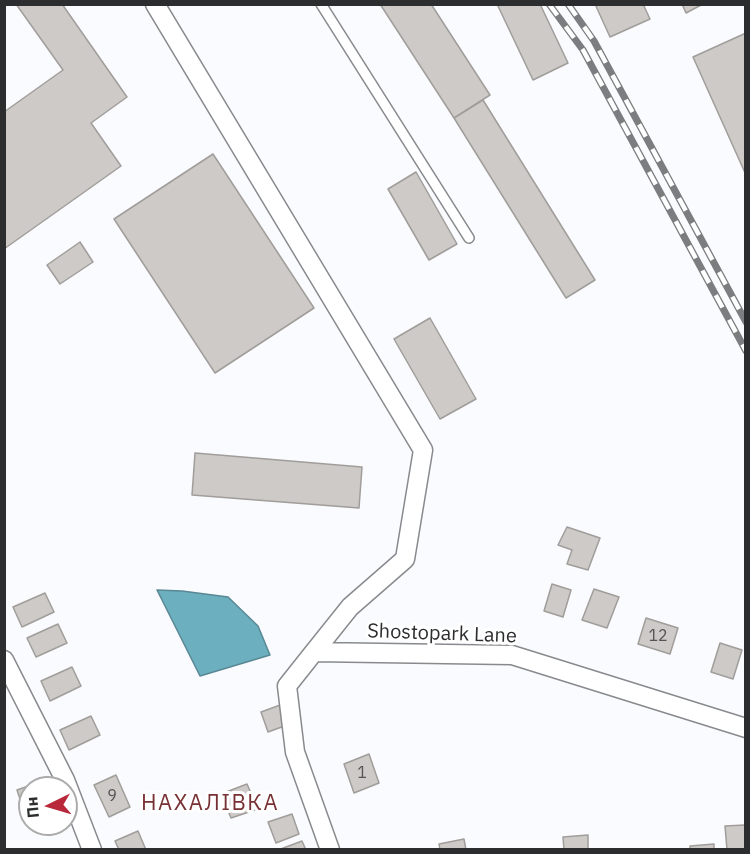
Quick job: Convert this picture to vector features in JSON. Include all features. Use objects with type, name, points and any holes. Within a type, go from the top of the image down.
[{"type":"street","points":[[155,4],[423,450],[405,560],[350,607],[287,686],[295,752],[330,849]]},
{"type":"street","name":"Shostopark Lane","points":[[314,652],[512,655],[746,728]]},
{"type":"street","points":[[4,660],[65,780],[92,849]]},
{"type":"lane","points":[[321,4],[469,238]]},
{"type":"water","points":[[157,590],[228,597],[258,626],[270,655],[200,676]]},
{"type":"building","points":[[16,4],[62,4],[127,97],[91,123],[121,166],[4,249],[4,112],[63,70]]},
{"type":"building","points":[[380,4],[431,4],[490,95],[454,118]]},
{"type":"building","points":[[497,4],[540,4],[568,63],[533,80]]},
{"type":"building","points":[[595,4],[643,4],[650,19],[610,37]]},
{"type":"building","points":[[682,4],[703,4],[686,13]]},
{"type":"building","points":[[746,33],[746,175],[693,57]]},
{"type":"building","points":[[483,100],[595,280],[566,298],[454,118]]},
{"type":"building","points":[[213,154],[314,308],[215,373],[114,219]]},
{"type":"building","points":[[416,172],[457,244],[429,260],[388,189]]},
{"type":"building","points":[[80,242],[93,262],[60,284],[47,265]]},
{"type":"building","points":[[430,318],[476,399],[440,419],[394,339]]},
{"type":"building","points":[[195,453],[362,467],[359,508],[192,495]]},
{"type":"building","points":[[567,527],[600,538],[588,570],[567,564],[572,550],[558,545]]},
{"type":"building","points":[[552,584],[571,590],[563,617],[544,611]]},
{"type":"building","points":[[594,589],[619,597],[607,628],[582,620]]},
{"type":"building","points":[[45,593],[54,612],[22,627],[13,607]]},
{"type":"building","points":[[646,618],[678,628],[670,654],[638,644]]},
{"type":"building","points":[[58,624],[67,643],[36,657],[27,638]]},
{"type":"building","points":[[720,643],[742,650],[733,679],[711,672]]},
{"type":"building","points":[[72,667],[81,686],[50,701],[41,681]]},
{"type":"building","points":[[283,704],[290,724],[268,732],[261,712]]},
{"type":"building","points":[[91,716],[100,735],[69,750],[60,730]]},
{"type":"building","points":[[369,754],[379,783],[354,793],[344,764]]},
{"type":"building","points":[[116,775],[130,807],[109,817],[94,785]]},
{"type":"building","points":[[247,784],[258,809],[231,818],[221,794]]},
{"type":"building","points":[[292,814],[299,834],[276,843],[268,822]]},
{"type":"building","points":[[745,825],[746,850],[727,850],[725,826]]},
{"type":"building","points":[[138,831],[146,850],[119,850],[115,841]]},
{"type":"building","points":[[588,835],[588,850],[564,850],[563,837]]},
{"type":"building","points":[[464,839],[466,850],[440,850],[439,844]]},
{"type":"building","points":[[302,841],[306,850],[278,850]]},
{"type":"building","points":[[714,844],[714,850],[690,850],[690,846]]},
{"type":"railway","points":[[549,4],[583,50],[746,351]]},
{"type":"railway","points":[[568,4],[594,41],[746,322]]},
{"type":"district","name":"НАХАЛІВКА","points":[[210,804]]}]
